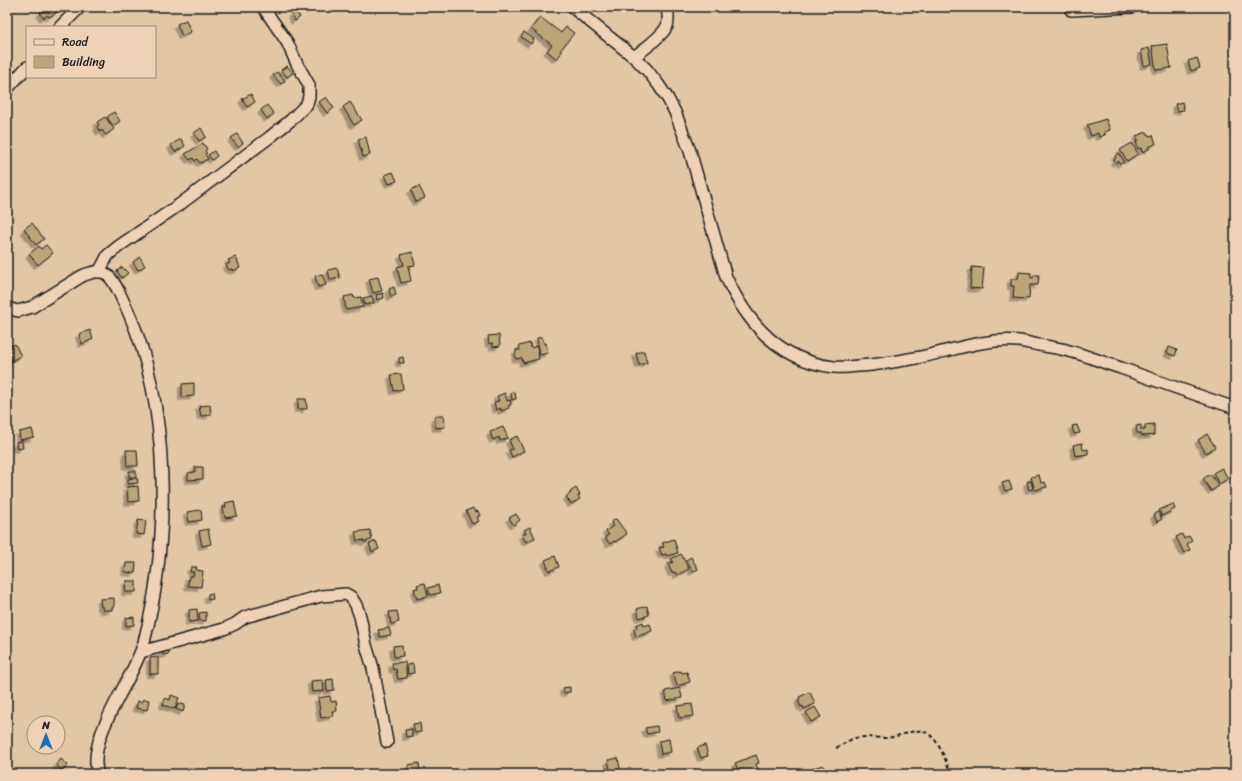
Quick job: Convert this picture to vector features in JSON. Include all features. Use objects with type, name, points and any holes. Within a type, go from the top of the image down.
[{"type":"street","points":[[61,26],[80,7]]},
{"type":"street","points":[[99,272],[108,255],[119,246],[179,205],[270,137],[291,120],[306,104],[309,96],[309,85],[287,42],[263,7]]},
{"type":"street","points":[[572,7],[634,57],[647,70],[658,84],[675,112],[690,151],[726,277],[732,291],[749,318],[775,344],[804,360],[835,367],[854,367],[922,357],[962,346],[985,342],[1000,340],[1020,341],[1070,351],[1235,408]]},
{"type":"street","points":[[634,57],[663,32],[667,26],[667,7]]},
{"type":"street","points":[[1072,10],[1132,7]]},
{"type":"street","points":[[7,89],[26,68]]},
{"type":"street","points":[[9,312],[32,307],[89,273],[99,272],[108,275],[112,279],[135,328],[153,394],[159,438],[162,500],[159,550],[150,618],[141,652],[112,710],[101,736],[95,757],[95,765],[98,774]]},
{"type":"street","points":[[141,652],[224,629],[245,617],[265,611],[321,596],[346,594],[351,597],[360,616],[366,645],[373,668],[387,742]]},
{"type":"path","points":[[836,748],[854,739],[870,737],[886,738],[918,731],[924,732],[938,742],[950,774]]},
{"type":"building","points":[[43,7],[57,7],[59,11],[49,17],[48,15],[43,18],[40,13],[45,10]]},
{"type":"building","points":[[296,11],[300,17],[295,21],[291,14]]},
{"type":"building","points":[[540,17],[561,33],[566,27],[574,33],[560,51],[562,52],[557,59],[547,51],[552,45],[531,29]]},
{"type":"building","points":[[186,20],[191,32],[182,36],[177,24]]},
{"type":"building","points":[[524,32],[534,39],[531,44],[521,37]]},
{"type":"building","points":[[1167,44],[1171,68],[1156,70],[1152,46]]},
{"type":"building","points":[[1149,48],[1152,64],[1144,66],[1141,50]]},
{"type":"building","points":[[1197,58],[1200,68],[1191,71],[1188,61]]},
{"type":"building","points":[[287,66],[293,73],[287,77],[281,70]]},
{"type":"building","points":[[277,72],[285,81],[281,84],[273,75]]},
{"type":"building","points":[[251,94],[255,102],[247,107],[242,99]]},
{"type":"building","points":[[326,97],[334,108],[327,113],[319,102]]},
{"type":"building","points":[[350,102],[362,120],[354,125],[343,107]]},
{"type":"building","points":[[1182,102],[1184,110],[1177,111],[1175,104]]},
{"type":"building","points":[[267,105],[274,114],[267,119],[261,110]]},
{"type":"building","points":[[114,112],[120,121],[113,126],[107,117]]},
{"type":"building","points":[[105,117],[114,129],[106,135],[102,130],[100,132],[97,127],[99,125],[97,122]]},
{"type":"building","points":[[1106,119],[1110,130],[1104,132],[1105,135],[1099,137],[1098,133],[1091,136],[1087,125]]},
{"type":"building","points":[[201,128],[206,137],[199,141],[194,133]]},
{"type":"building","points":[[1147,132],[1149,136],[1153,135],[1156,144],[1148,147],[1149,149],[1142,152],[1141,148],[1138,149],[1136,141],[1138,140],[1136,136]]},
{"type":"building","points":[[237,134],[243,143],[238,147],[231,138]]},
{"type":"building","points":[[366,137],[370,155],[363,157],[358,139]]},
{"type":"building","points":[[181,139],[185,146],[175,152],[171,145]]},
{"type":"building","points":[[203,143],[207,149],[205,151],[207,153],[205,154],[208,159],[200,163],[197,159],[195,161],[193,158],[190,160],[185,154]]},
{"type":"building","points":[[1132,143],[1138,154],[1127,161],[1120,150]]},
{"type":"building","points":[[214,151],[217,156],[212,160],[208,155]]},
{"type":"building","points":[[1119,153],[1124,162],[1120,164],[1119,161],[1116,163],[1114,160],[1116,158],[1115,156]]},
{"type":"building","points":[[393,172],[397,181],[389,184],[385,175]]},
{"type":"building","points":[[419,186],[425,198],[416,202],[411,190]]},
{"type":"building","points":[[32,223],[44,239],[36,245],[24,229]]},
{"type":"building","points":[[46,245],[53,253],[38,265],[29,254],[39,246],[41,249]]},
{"type":"building","points":[[412,252],[415,265],[408,266],[411,281],[401,283],[397,267],[404,265],[401,255]]},
{"type":"building","points":[[140,257],[145,266],[138,270],[133,262]]},
{"type":"building","points":[[236,257],[240,268],[233,271],[232,269],[229,270],[226,265],[230,263],[228,260]]},
{"type":"building","points":[[122,267],[128,273],[122,278],[117,271]]},
{"type":"building","points":[[972,267],[984,268],[982,289],[970,288]]},
{"type":"building","points":[[337,268],[340,278],[330,280],[328,270]]},
{"type":"building","points":[[1019,272],[1031,273],[1031,278],[1033,278],[1034,275],[1039,275],[1038,285],[1030,285],[1029,299],[1013,298],[1014,286],[1011,286],[1011,279],[1018,279]]},
{"type":"building","points":[[322,274],[326,285],[318,287],[315,276]]},
{"type":"building","points":[[378,277],[382,291],[373,293],[369,279]]},
{"type":"building","points":[[394,287],[396,295],[391,297],[389,289]]},
{"type":"building","points":[[383,293],[384,298],[377,300],[376,295]]},
{"type":"building","points":[[353,295],[354,298],[361,297],[363,307],[346,310],[344,297]]},
{"type":"building","points":[[372,296],[374,303],[365,305],[363,298]]},
{"type":"building","points":[[90,330],[93,339],[82,344],[79,334]]},
{"type":"building","points":[[499,335],[500,346],[493,347],[493,343],[489,344],[488,336]]},
{"type":"building","points":[[542,337],[544,344],[546,343],[548,353],[540,355],[537,338]]},
{"type":"building","points":[[530,343],[531,348],[537,346],[539,359],[523,363],[522,358],[516,359],[515,354],[516,350],[520,350],[519,346]]},
{"type":"building","points":[[15,344],[21,356],[11,361],[10,359],[8,360],[7,348]]},
{"type":"building","points":[[1169,347],[1177,350],[1175,356],[1167,353]]},
{"type":"building","points":[[644,351],[647,363],[639,365],[636,353]]},
{"type":"building","points":[[403,357],[404,363],[399,363],[399,358]]},
{"type":"building","points":[[401,374],[403,389],[394,391],[391,375]]},
{"type":"building","points":[[194,383],[194,396],[182,397],[182,384]]},
{"type":"building","points":[[515,392],[516,399],[512,400],[511,393]]},
{"type":"building","points":[[505,393],[507,401],[510,400],[511,405],[508,406],[509,408],[501,411],[501,408],[496,410],[494,402],[499,401],[497,396]]},
{"type":"building","points":[[298,399],[306,399],[307,409],[298,409]]},
{"type":"building","points":[[210,405],[211,415],[201,416],[199,406]]},
{"type":"building","points":[[435,416],[444,416],[445,427],[436,428]]},
{"type":"building","points":[[1154,424],[1154,435],[1145,436],[1141,435],[1141,433],[1137,433],[1136,426],[1141,425],[1141,430],[1145,430],[1145,425]]},
{"type":"building","points":[[1077,425],[1080,433],[1074,434],[1072,426]]},
{"type":"building","points":[[503,427],[508,438],[500,441],[499,437],[493,440],[490,432]]},
{"type":"building","points":[[32,429],[34,437],[20,440],[19,432]]},
{"type":"building","points":[[1207,434],[1215,447],[1206,453],[1198,440]]},
{"type":"building","points":[[517,436],[524,451],[512,457],[509,450],[513,449],[509,440]]},
{"type":"building","points":[[22,441],[23,448],[17,449],[16,442]]},
{"type":"building","points":[[1082,443],[1083,450],[1088,449],[1088,454],[1075,456],[1073,445]]},
{"type":"building","points":[[126,450],[137,450],[138,466],[127,466]]},
{"type":"building","points":[[195,467],[203,467],[203,479],[188,480],[188,473],[195,472]]},
{"type":"building","points":[[1222,468],[1228,479],[1219,484],[1213,473]]},
{"type":"building","points":[[129,471],[136,471],[136,477],[129,477]]},
{"type":"building","points":[[1210,474],[1219,486],[1211,491],[1203,479]]},
{"type":"building","points":[[1039,475],[1041,483],[1045,482],[1047,487],[1035,490],[1031,477]]},
{"type":"building","points":[[137,478],[138,483],[128,484],[128,479]]},
{"type":"building","points":[[1009,481],[1012,489],[1005,491],[1002,483]]},
{"type":"building","points":[[1031,481],[1033,489],[1029,490],[1027,482]]},
{"type":"building","points":[[138,486],[139,501],[128,502],[127,487]]},
{"type":"building","points":[[576,488],[580,495],[578,496],[580,499],[571,504],[566,497]]},
{"type":"building","points":[[234,501],[237,516],[225,518],[223,507],[226,507],[225,503]]},
{"type":"building","points":[[1173,504],[1175,509],[1162,516],[1159,510]]},
{"type":"building","points":[[473,508],[475,512],[478,511],[480,516],[477,517],[479,521],[472,524],[466,511]]},
{"type":"building","points":[[201,510],[202,520],[189,522],[187,512]]},
{"type":"building","points":[[1158,512],[1162,519],[1157,522],[1154,515]]},
{"type":"building","points":[[516,514],[520,520],[514,525],[509,518]]},
{"type":"building","points":[[616,519],[627,534],[610,544],[605,537],[609,535],[606,531],[613,526],[611,522]]},
{"type":"building","points":[[138,520],[146,521],[144,535],[136,534]]},
{"type":"building","points":[[530,527],[535,538],[526,542],[522,535],[526,533],[524,530]]},
{"type":"building","points":[[208,529],[211,544],[202,546],[199,531]]},
{"type":"building","points":[[370,530],[372,540],[364,542],[364,540],[357,541],[355,532]]},
{"type":"building","points":[[1182,534],[1184,539],[1189,536],[1192,541],[1187,544],[1190,550],[1184,553],[1176,537]]},
{"type":"building","points":[[674,539],[678,553],[667,556],[666,554],[662,555],[659,548],[664,547],[662,543]]},
{"type":"building","points":[[376,541],[379,549],[372,552],[369,544]]},
{"type":"building","points":[[681,554],[689,569],[677,575],[675,572],[672,573],[668,564],[673,562],[671,559]]},
{"type":"building","points":[[555,556],[559,567],[549,571],[545,560]]},
{"type":"building","points":[[691,557],[698,569],[693,572],[686,560]]},
{"type":"building","points":[[126,563],[136,563],[135,573],[125,572]]},
{"type":"building","points":[[191,567],[197,567],[196,570],[203,571],[201,587],[188,586],[189,576],[193,576],[194,572],[190,572]]},
{"type":"building","points":[[126,581],[136,581],[136,592],[125,592]]},
{"type":"building","points":[[425,583],[428,596],[417,599],[414,589],[418,588],[417,585]]},
{"type":"building","points":[[438,585],[440,593],[430,595],[428,588]]},
{"type":"building","points":[[212,593],[213,599],[208,600],[208,594]]},
{"type":"building","points":[[114,598],[114,607],[112,607],[112,610],[103,610],[100,599]]},
{"type":"building","points":[[647,606],[649,615],[639,618],[637,609]]},
{"type":"building","points":[[197,609],[198,621],[189,622],[189,610]]},
{"type":"building","points":[[397,611],[399,622],[391,624],[389,612]]},
{"type":"building","points":[[206,612],[206,621],[200,621],[199,613]]},
{"type":"building","points":[[134,617],[134,625],[126,626],[126,618]]},
{"type":"building","points":[[643,622],[644,626],[650,624],[652,631],[636,637],[634,629],[637,628],[636,625]]},
{"type":"building","points":[[389,628],[391,635],[380,637],[378,630]]},
{"type":"building","points":[[402,645],[403,656],[394,657],[393,646]]},
{"type":"building","points":[[168,649],[169,654],[163,655],[162,651]]},
{"type":"building","points":[[158,657],[158,674],[150,674],[150,658]]},
{"type":"building","points":[[405,662],[407,678],[398,679],[396,669],[393,670],[392,663]]},
{"type":"building","points":[[413,664],[414,673],[408,674],[407,665]]},
{"type":"building","points":[[681,671],[682,673],[687,672],[690,682],[677,686],[673,673]]},
{"type":"building","points":[[333,679],[334,690],[327,691],[326,680]]},
{"type":"building","points":[[323,680],[324,691],[312,692],[311,681]]},
{"type":"building","points":[[570,687],[570,692],[564,693],[563,688]]},
{"type":"building","points":[[680,688],[682,698],[667,701],[665,691]]},
{"type":"building","points":[[810,692],[815,704],[804,709],[803,706],[801,707],[798,700],[800,699],[799,697]]},
{"type":"building","points":[[171,695],[179,698],[175,709],[163,705],[165,698],[170,700]]},
{"type":"building","points":[[330,696],[331,702],[336,701],[337,711],[332,711],[333,716],[321,718],[318,698]]},
{"type":"building","points":[[143,699],[149,700],[147,710],[136,708],[138,701],[142,702]]},
{"type":"building","points":[[178,703],[185,705],[183,712],[176,709]]},
{"type":"building","points":[[692,704],[694,716],[679,718],[677,706]]},
{"type":"building","points":[[815,707],[821,717],[811,722],[806,712]]},
{"type":"building","points":[[420,723],[421,732],[415,733],[413,724]]},
{"type":"building","points":[[657,726],[658,732],[647,734],[645,728]]},
{"type":"building","points":[[412,729],[412,736],[406,737],[405,730]]},
{"type":"building","points":[[669,739],[671,752],[661,754],[659,741]]},
{"type":"building","points":[[705,745],[708,756],[701,758],[697,748]]},
{"type":"building","points":[[756,755],[759,763],[756,764],[760,774],[744,774],[743,770],[739,772],[735,763]]},
{"type":"building","points":[[618,758],[621,773],[611,774],[608,760]]},
{"type":"building","points":[[61,759],[68,765],[63,771],[56,765]]},
{"type":"building","points":[[419,763],[420,771],[409,773],[408,765]]},
{"type":"building","points":[[823,765],[826,774],[816,774],[813,768]]},
{"type":"building","points":[[809,769],[811,774],[797,773]]},
{"type":"building","points":[[1128,769],[1130,774],[1118,774]]}]
